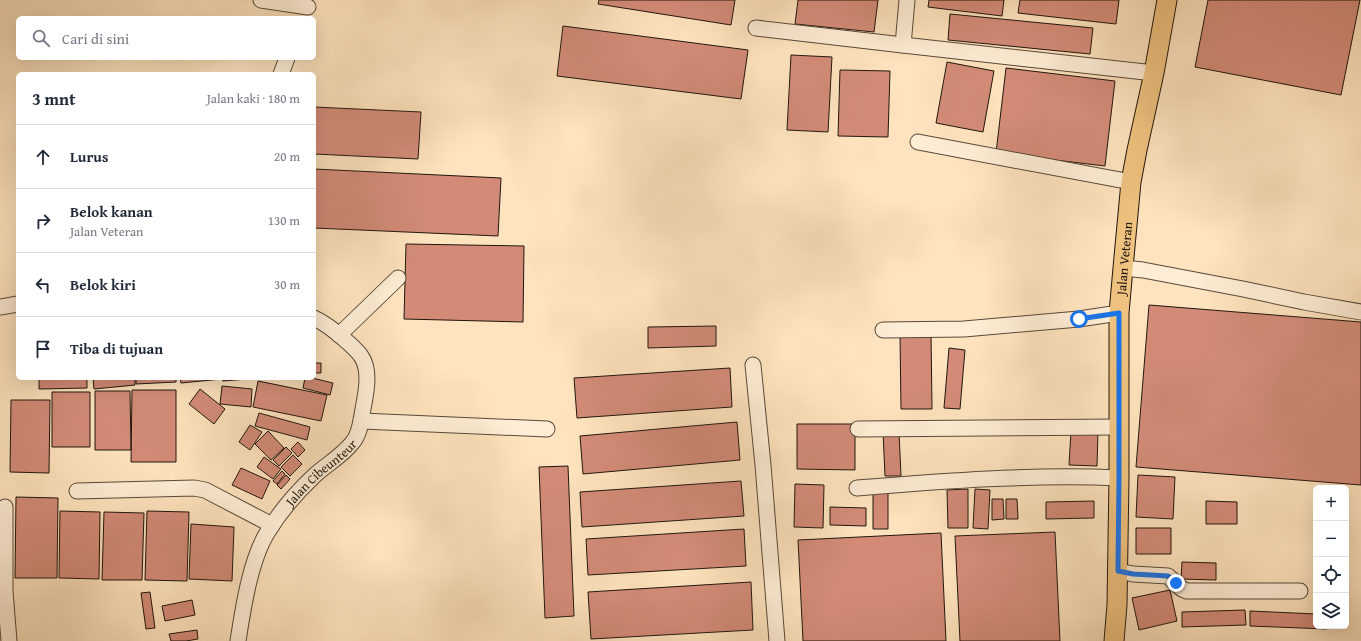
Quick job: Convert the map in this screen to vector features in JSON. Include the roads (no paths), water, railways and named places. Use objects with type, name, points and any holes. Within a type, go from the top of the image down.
[{"type":"main road","name":"Jalan Veteran","points":[[1114,641],[1118,571],[1119,313],[1122,268],[1131,182],[1154,73],[1167,0]]},
{"type":"street","points":[[261,0],[308,8]]},
{"type":"street","points":[[903,46],[907,0]]},
{"type":"street","points":[[756,28],[903,46],[1154,73]]},
{"type":"street","points":[[282,72],[286,60]]},
{"type":"street","points":[[918,142],[1131,182]]},
{"type":"street","points":[[1122,268],[1143,270],[1361,312]]},
{"type":"street","points":[[339,335],[398,278]]},
{"type":"street","points":[[0,307],[16,304]]},
{"type":"street","points":[[883,330],[964,329],[1079,319],[1119,313]]},
{"type":"street","name":"Jalan Cibeunteur","points":[[238,641],[242,611],[249,580],[260,548],[272,525],[316,474],[353,442],[361,421],[366,394],[367,368],[362,357],[356,350],[339,335],[316,319]]},
{"type":"street","points":[[753,365],[763,465],[777,641]]},
{"type":"street","points":[[361,421],[547,429]]},
{"type":"street","points":[[858,429],[1119,427]]},
{"type":"street","points":[[857,488],[940,481],[1018,477],[1119,478]]},
{"type":"street","points":[[77,491],[194,488],[211,493],[272,525]]},
{"type":"street","points":[[5,507],[5,591],[10,641]]},
{"type":"street","points":[[1118,571],[1133,574],[1168,576],[1182,589],[1187,591],[1300,592]]}]
